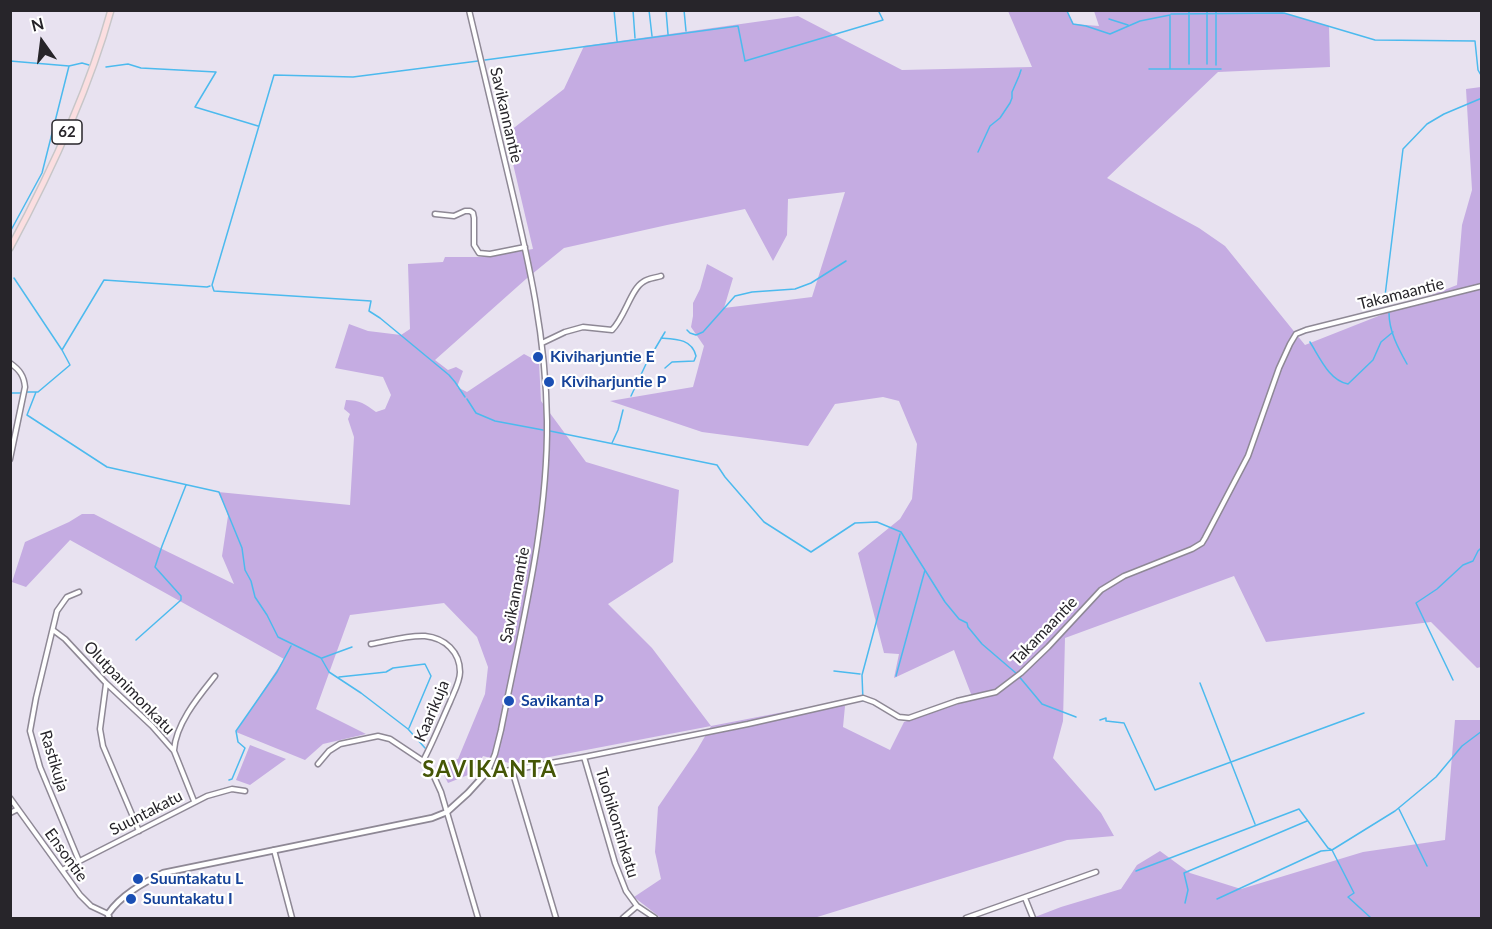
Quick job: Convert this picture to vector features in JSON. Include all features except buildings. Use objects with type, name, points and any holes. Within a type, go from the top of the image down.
[{"type":"main road","name":"62","points":[[10,248],[37,198],[68,130],[96,58],[111,10]]},
{"type":"street","name":"Savikannantie","points":[[108,916],[113,908],[136,888],[163,873],[432,818],[447,812],[488,771],[495,754],[527,601],[541,518],[546,468],[547,422],[542,343],[535,296],[470,10]]},
{"type":"street","points":[[435,214],[454,216],[470,211],[474,218],[474,245],[478,253],[490,254],[525,247]]},
{"type":"street","points":[[542,343],[565,332],[583,327],[612,330],[621,320],[637,286],[645,280],[661,276]]},
{"type":"street","name":"Takamaantie","points":[[488,771],[512,770],[584,757],[759,722],[863,698],[899,717],[909,718],[957,701],[996,692],[1021,673],[1048,647],[1101,590],[1124,576],[1202,543],[1248,456],[1279,368],[1296,334],[1482,286]]},
{"type":"street","points":[[10,363],[18,368],[24,377],[26,387],[10,459]]},
{"type":"street","name":"Rastikuja","points":[[79,592],[67,597],[57,611],[30,731],[40,767],[79,861]]},
{"type":"street","name":"Olutpanimonkatu","points":[[53,630],[65,639],[174,751],[195,801]]},
{"type":"street","name":"Kaarikuja","points":[[371,644],[426,636],[442,640],[452,650],[458,661],[460,674],[454,692],[423,761]]},
{"type":"street","points":[[174,751],[174,743],[193,703],[215,676]]},
{"type":"street","points":[[106,683],[100,729],[103,746],[139,831]]},
{"type":"street","points":[[318,764],[329,751],[340,744],[378,736],[390,739],[423,761],[437,782],[478,918]]},
{"type":"street","name":"Tuohikontinkatu","points":[[584,757],[615,863],[626,891],[637,906],[655,918]]},
{"type":"street","points":[[512,770],[556,918]]},
{"type":"street","name":"Suuntakatu","points":[[62,870],[195,801],[222,791],[244,790]]},
{"type":"street","name":"Ensontie","points":[[10,798],[85,900],[108,916]]},
{"type":"street","points":[[10,813],[18,809]]},
{"type":"street","points":[[274,850],[292,918]]},
{"type":"street","points":[[966,918],[1095,872]]},
{"type":"street","points":[[1025,898],[1033,918]]},
{"type":"street","points":[[623,918],[637,906]]},
{"type":"shaded area","points":[[1008,11],[1067,11],[1074,24],[1099,26],[1094,11],[1282,11],[1329,26],[1330,67],[1218,72],[1107,178],[1199,228],[1225,246],[1305,345],[1457,285],[1462,225],[1472,190],[1466,89],[1481,87],[1481,667],[1477,668],[1431,622],[1266,642],[1234,576],[1065,638],[1063,721],[1053,758],[1101,813],[1114,836],[1067,840],[814,918],[661,918],[634,897],[661,879],[655,852],[658,807],[711,726],[513,764],[483,756],[473,773],[448,783],[439,765],[458,759],[485,694],[488,667],[477,637],[444,603],[350,615],[316,709],[366,734],[323,744],[305,760],[236,732],[284,659],[70,540],[26,587],[12,582],[25,542],[82,514],[94,514],[234,584],[222,556],[228,516],[218,492],[350,505],[354,437],[348,419],[350,414],[344,409],[346,400],[362,403],[376,412],[385,409],[391,395],[383,377],[335,368],[349,324],[368,331],[401,335],[410,329],[408,264],[443,262],[445,257],[484,257],[533,249],[506,134],[564,89],[584,46],[798,16],[902,70],[1032,67]],"holes":[[[845,192],[812,297],[724,308],[733,278],[707,264],[700,289],[693,303],[691,327],[704,346],[693,387],[610,401],[702,432],[808,446],[835,404],[883,397],[899,401],[917,444],[912,499],[900,519],[858,553],[884,653],[899,654],[894,678],[954,650],[973,699],[904,722],[890,750],[843,727],[845,706],[815,706],[711,726],[652,648],[608,604],[673,562],[679,490],[586,462],[541,401],[539,362],[524,354],[467,392],[457,387],[463,371],[456,367],[448,370],[435,360],[564,248],[745,209],[773,261],[787,235],[788,199]]]},
{"type":"shaded area","points":[[1455,720],[1481,720],[1481,918],[1035,917],[1121,889],[1137,865],[1160,851],[1190,873],[1241,889],[1363,852],[1445,840]]},
{"type":"shaded area","points":[[250,745],[286,759],[250,785],[236,780]]},
{"type":"waterway","points":[[614,10],[617,41]]},
{"type":"waterway","points":[[633,10],[635,38]]},
{"type":"waterway","points":[[649,10],[652,36]]},
{"type":"waterway","points":[[666,10],[668,34]]},
{"type":"waterway","points":[[684,10],[686,31]]},
{"type":"waterway","points":[[485,60],[738,26],[745,61],[883,20],[878,10]]},
{"type":"waterway","points":[[1189,10],[1189,64]]},
{"type":"waterway","points":[[1207,10],[1207,64]]},
{"type":"waterway","points":[[1216,10],[1216,65]]},
{"type":"waterway","points":[[1067,11],[1073,24],[1110,34],[1140,21],[1170,15]]},
{"type":"waterway","points":[[1171,14],[1284,13],[1375,40],[1475,41],[1478,70],[1482,77]]},
{"type":"waterway","points":[[1170,16],[1170,69]]},
{"type":"waterway","points":[[1109,19],[1128,25]]},
{"type":"waterway","points":[[10,61],[69,66],[82,63],[89,65]]},
{"type":"waterway","points":[[465,397],[449,375],[369,311],[371,301],[214,291],[212,285],[274,75],[353,77],[478,61]]},
{"type":"waterway","points":[[106,67],[128,64],[141,68],[216,72],[195,107],[258,126]]},
{"type":"waterway","points":[[10,232],[42,173],[69,66]]},
{"type":"waterway","points":[[1149,69],[1221,69]]},
{"type":"waterway","points":[[978,152],[990,126],[1000,118],[1010,103],[1021,70]]},
{"type":"waterway","points":[[1384,304],[1403,149],[1427,124],[1482,98]]},
{"type":"waterway","points":[[687,330],[696,335],[703,332],[735,296],[752,292],[795,289],[811,283],[846,261]]},
{"type":"waterway","points":[[14,278],[70,365],[38,392],[26,392]]},
{"type":"waterway","points":[[62,350],[104,280],[210,286]]},
{"type":"waterway","points":[[1389,313],[1392,333],[1407,364]]},
{"type":"waterway","points":[[631,396],[665,332]]},
{"type":"waterway","points":[[1310,342],[1330,373],[1341,382],[1348,384],[1373,360],[1381,342],[1393,332]]},
{"type":"waterway","points":[[661,338],[687,343],[696,356],[694,361],[672,362],[665,368]]},
{"type":"waterway","points":[[36,392],[27,415],[107,467],[219,492],[242,548],[245,570],[251,581],[255,597],[278,637],[321,658],[329,672],[408,729],[425,748]]},
{"type":"waterway","points":[[10,393],[22,393]]},
{"type":"waterway","points":[[467,399],[476,413],[495,421],[543,430]]},
{"type":"waterway","points":[[612,443],[623,410]]},
{"type":"waterway","points":[[550,431],[717,465],[764,522],[811,552],[855,523],[877,522],[901,532],[945,602],[959,619],[967,623],[982,644],[1017,674],[1042,704],[1076,717]]},
{"type":"waterway","points":[[136,640],[181,600],[181,596],[155,567],[186,485]]},
{"type":"waterway","points":[[863,701],[862,675],[900,534]]},
{"type":"waterway","points":[[1453,680],[1416,603],[1437,589],[1463,565],[1473,561],[1482,547]]},
{"type":"waterway","points":[[896,676],[925,570]]},
{"type":"waterway","points":[[229,780],[232,779],[245,748],[238,742],[236,731],[277,672],[291,646]]},
{"type":"waterway","points":[[322,658],[352,647]]},
{"type":"waterway","points":[[339,677],[386,672],[393,668],[425,664],[431,676],[409,728]]},
{"type":"waterway","points":[[834,671],[860,674]]},
{"type":"waterway","points":[[1200,683],[1255,824]]},
{"type":"waterway","points":[[1100,720],[1106,718],[1106,721],[1124,723],[1155,790],[1364,713]]},
{"type":"waterway","points":[[1217,899],[1321,851],[1332,850],[1395,811],[1436,777],[1462,746],[1482,731]]},
{"type":"waterway","points":[[1136,871],[1299,809],[1328,848],[1332,850],[1354,893],[1348,897],[1371,918]]},
{"type":"waterway","points":[[1399,809],[1427,866]]},
{"type":"waterway","points":[[1185,903],[1188,890],[1184,873],[1307,821]]},
{"type":"place","name":"Kiviharjuntie E","points":[[538,357]]},
{"type":"place","name":"Kiviharjuntie P","points":[[549,382]]},
{"type":"place","name":"Savikanta P","points":[[509,701]]},
{"type":"place","name":"Suuntakatu L","points":[[138,879]]},
{"type":"place","name":"Suuntakatu I","points":[[131,899]]},
{"type":"district","name":"SAVIKANTA","points":[[490,770]]}]
